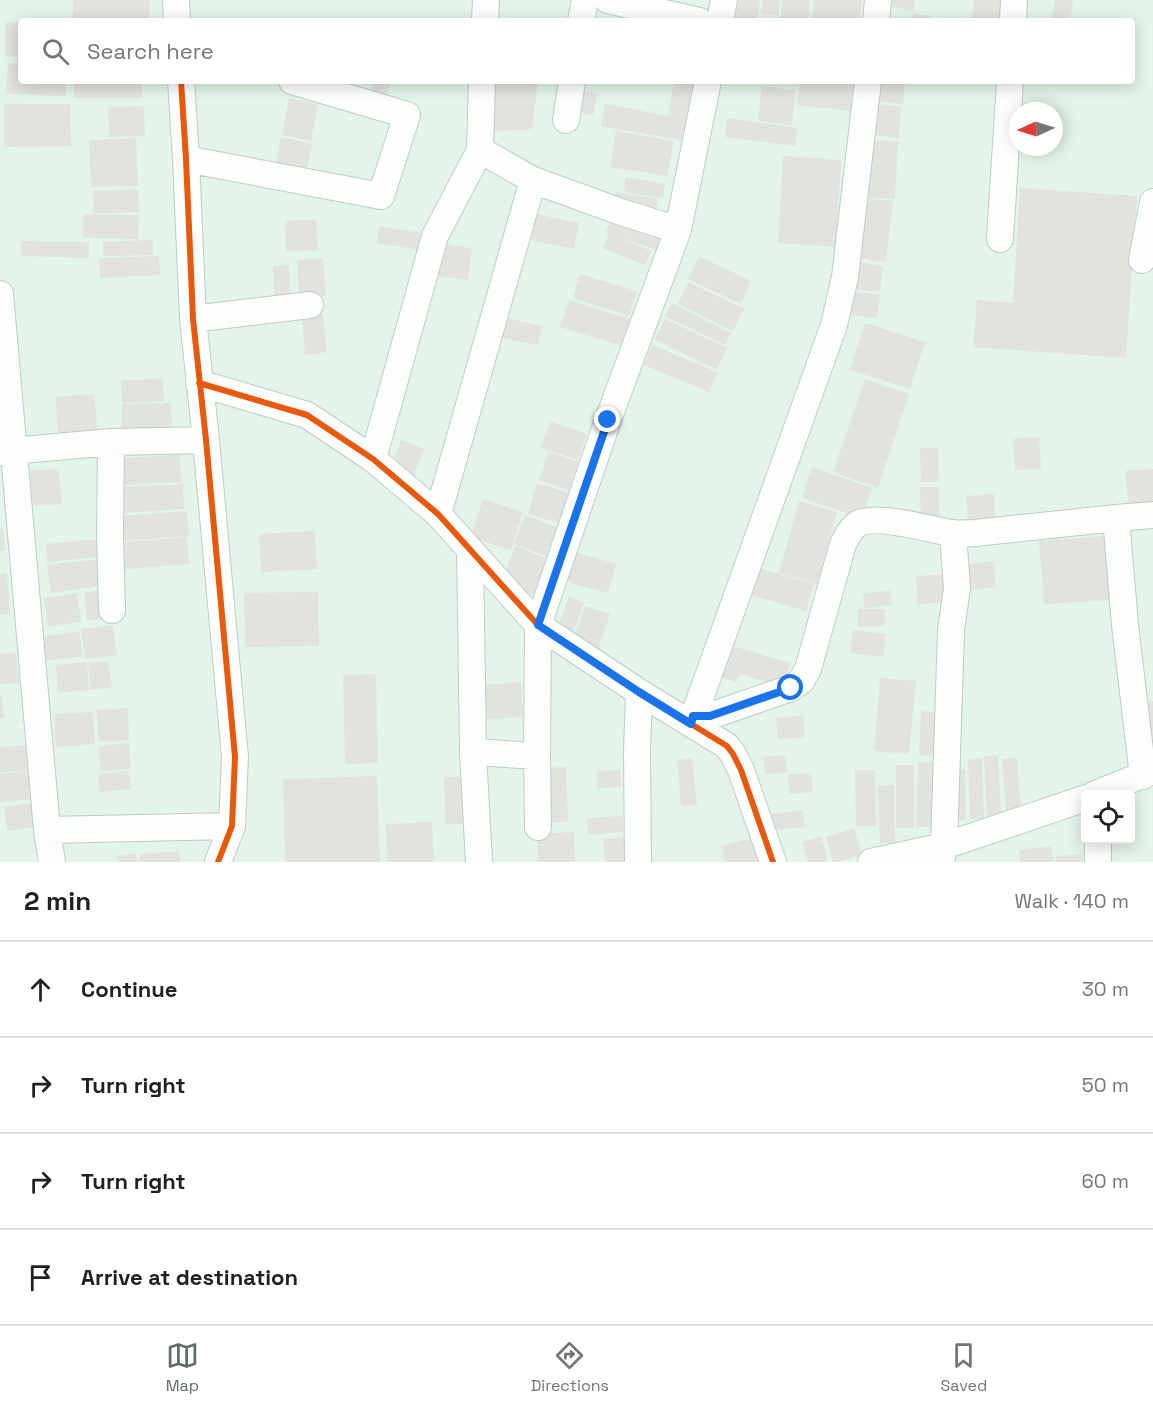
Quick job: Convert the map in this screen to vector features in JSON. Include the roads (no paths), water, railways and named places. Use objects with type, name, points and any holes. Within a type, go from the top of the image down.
[{"type":"street","points":[[176,0],[177,18]]},
{"type":"street","points":[[485,18],[486,0]]},
{"type":"street","points":[[582,18],[585,0]]},
{"type":"street","points":[[608,0],[686,18]]},
{"type":"street","points":[[721,18],[724,0]]},
{"type":"street","points":[[876,18],[878,0]]},
{"type":"street","points":[[1013,18],[1014,0]]},
{"type":"street","points":[[181,84],[193,319],[235,757],[232,826],[218,862]]},
{"type":"street","points":[[186,159],[381,196],[407,116],[302,84]]},
{"type":"street","points":[[373,459],[435,236],[480,150],[483,84]]},
{"type":"street","points":[[566,120],[572,84]]},
{"type":"street","points":[[538,827],[538,625],[608,420],[678,230],[707,84]]},
{"type":"street","points":[[692,720],[834,325],[845,277],[868,84]]},
{"type":"street","points":[[1000,239],[1010,84]]},
{"type":"street","points":[[480,150],[533,180],[678,230]]},
{"type":"street","points":[[438,514],[533,180]]},
{"type":"street","points":[[1142,260],[1153,202]]},
{"type":"street","points":[[0,294],[7,451],[52,862]]},
{"type":"street","points":[[193,319],[310,305]]},
{"type":"street","points":[[199,382],[307,415],[373,459],[438,514],[538,625],[639,692],[692,720],[727,746],[741,770],[773,862]]},
{"type":"street","points":[[7,451],[111,442],[206,440]]},
{"type":"street","points":[[111,442],[112,610]]},
{"type":"street","points":[[692,720],[791,688],[801,681],[808,669],[843,544],[857,524],[867,520],[883,520],[953,533],[975,533],[1153,515]]},
{"type":"street","points":[[1106,790],[1148,773],[1125,625],[1116,518]]},
{"type":"street","points":[[943,854],[951,630],[957,588],[953,533]]},
{"type":"street","points":[[470,550],[473,752],[479,862]]},
{"type":"street","points":[[638,862],[639,692]]},
{"type":"street","points":[[473,752],[537,756]]},
{"type":"street","points":[[871,862],[943,854],[1081,800]]},
{"type":"street","points":[[47,830],[232,826]]},
{"type":"street","points":[[1098,844],[1098,862]]}]
